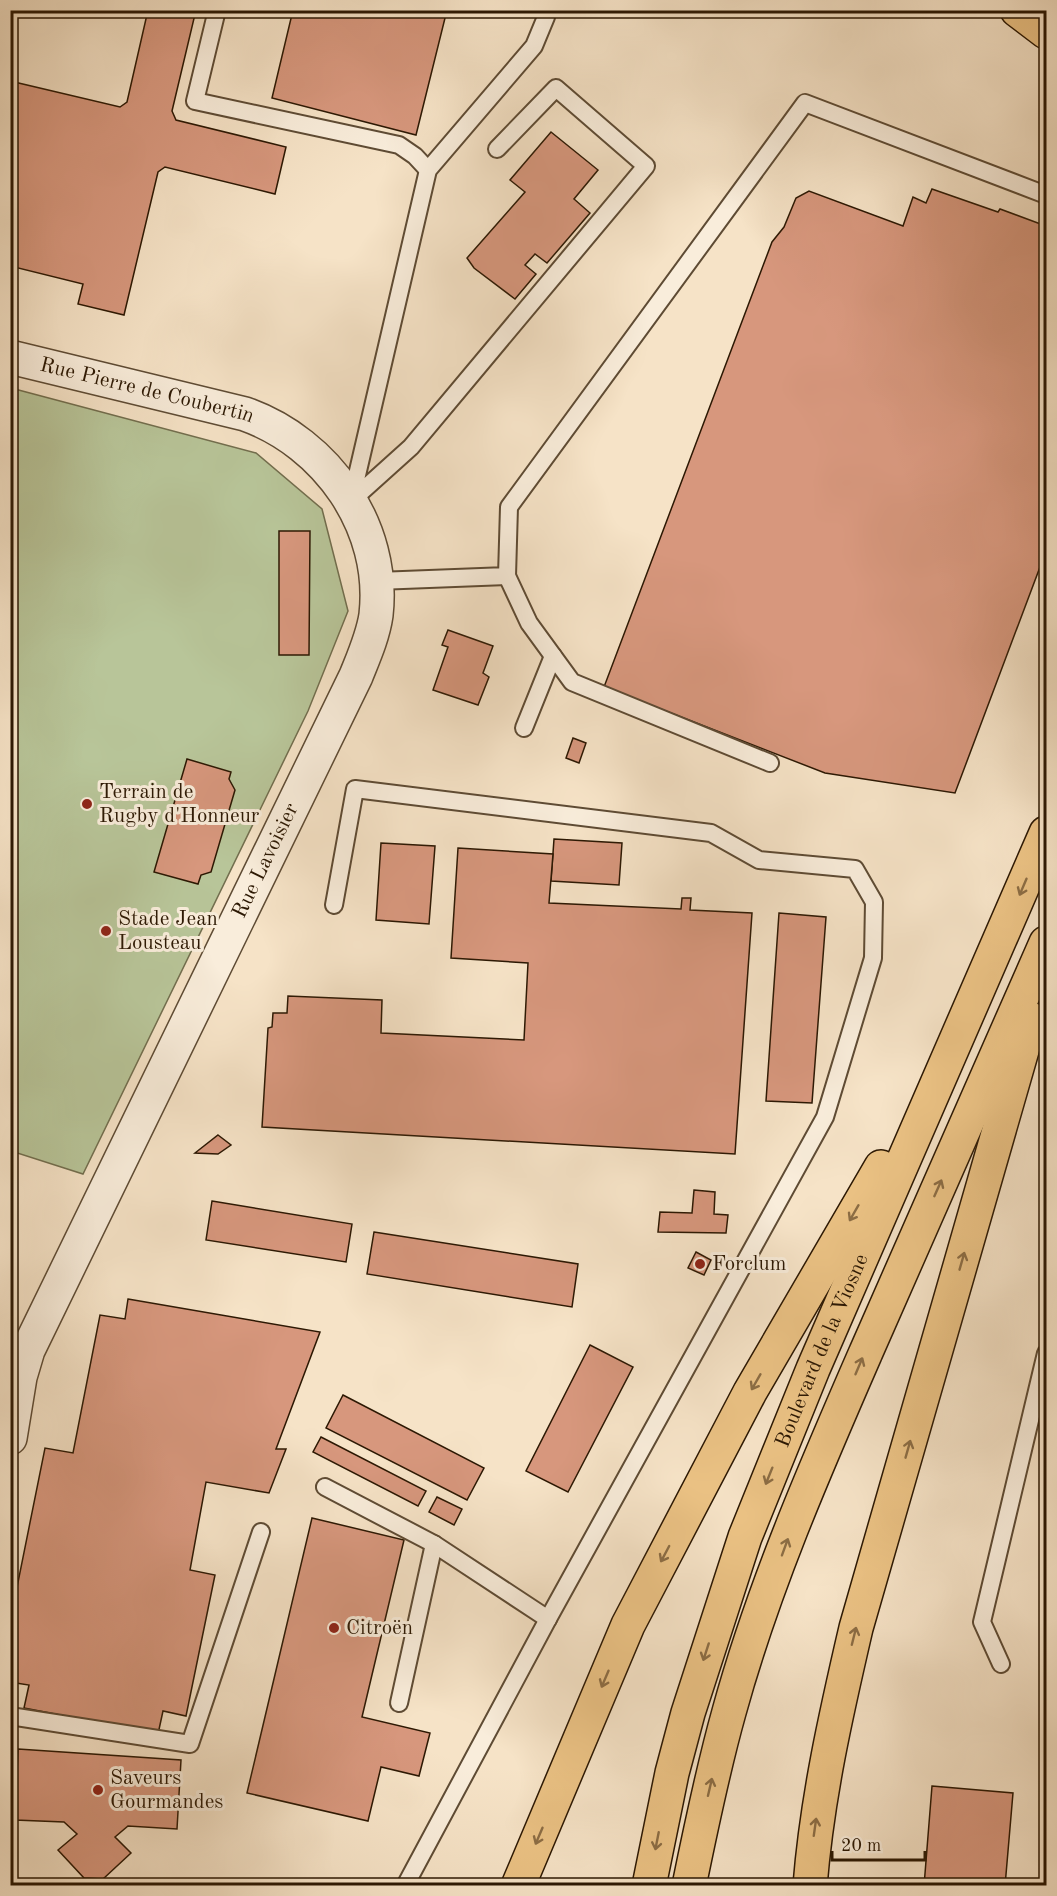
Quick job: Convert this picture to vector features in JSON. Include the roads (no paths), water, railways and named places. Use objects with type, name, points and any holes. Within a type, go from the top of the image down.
[{"type":"main road","points":[[1017,10],[1047,32]]},
{"type":"main road","name":"Boulevard de la Viosne","points":[[649,1886],[659,1830],[688,1713],[745,1537],[813,1369],[1047,833]]},
{"type":"main road","name":"Boulevard de la Viosne","points":[[689,1886],[729,1710],[789,1536],[855,1376],[1047,943]]},
{"type":"main road","points":[[810,1886],[814,1831],[832,1730],[856,1628],[1047,964]]},
{"type":"main road","points":[[518,1886],[628,1625],[750,1392],[958,1036]]},
{"type":"street","name":"Rue Pierre de Coubertin","points":[[10,357],[245,414],[282,430]]},
{"type":"street","name":"Rue Lavoisier","points":[[10,1438],[20,1377],[28,1350],[356,676],[368,647],[376,616],[377,581],[375,561],[367,535],[351,501],[321,463],[282,430]]},
{"type":"lane","points":[[217,10],[195,101],[399,145],[415,156],[428,170]]},
{"type":"lane","points":[[351,501],[428,170],[534,46],[546,17],[544,10]]},
{"type":"lane","points":[[351,501],[411,447],[646,166],[556,88],[497,149]]},
{"type":"lane","points":[[770,763],[573,682],[529,623],[507,576],[509,507],[805,103],[1047,195]]},
{"type":"lane","points":[[377,581],[507,576]]},
{"type":"lane","points":[[524,728],[553,656]]},
{"type":"lane","points":[[334,905],[355,789],[711,833],[759,860],[855,869],[874,902],[873,958],[825,1117],[548,1619],[409,1881]]},
{"type":"lane","points":[[1001,1664],[982,1622],[1047,1353]]},
{"type":"lane","points":[[325,1487],[434,1544],[548,1619]]},
{"type":"lane","points":[[10,1716],[190,1744],[261,1532]]},
{"type":"lane","points":[[399,1703],[434,1544]]},
{"type":"place","name":"Terrain de Rugby d'Honneur","points":[[87,804]]},
{"type":"place","name":"Stade Jean Lousteau","points":[[106,931]]},
{"type":"place","name":"Forclum","points":[[700,1264]]},
{"type":"place","name":"Citroën","points":[[334,1628]]},
{"type":"place","name":"Saveurs Gourmandes","points":[[98,1790]]}]
